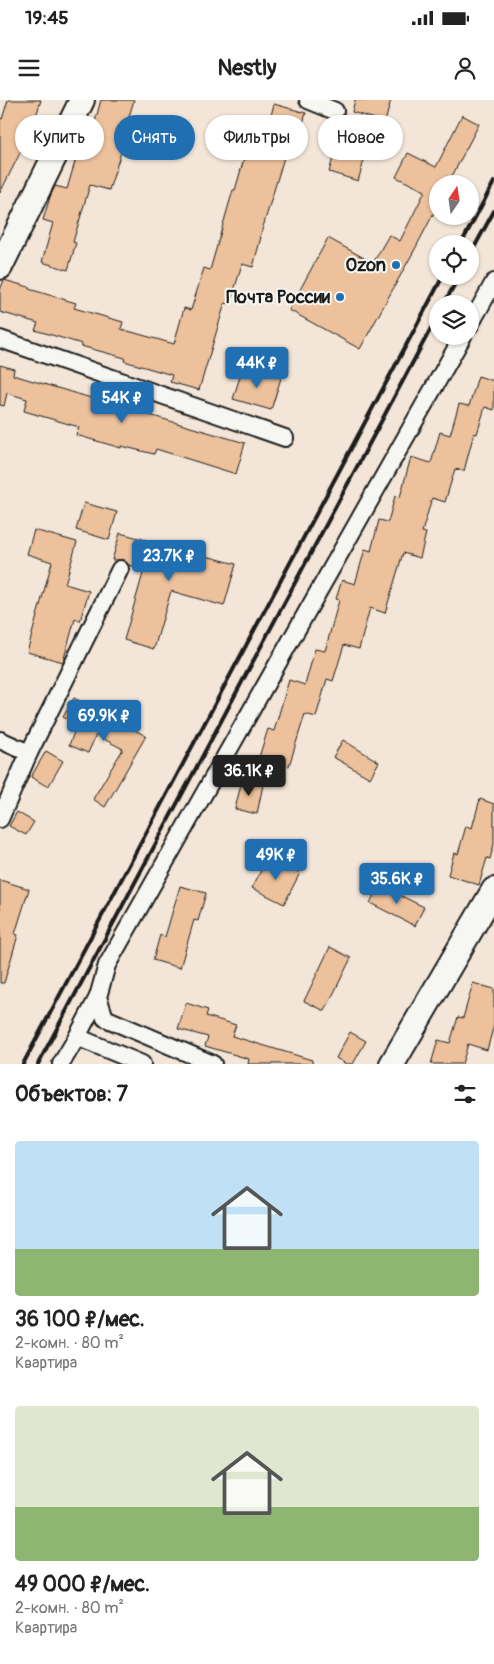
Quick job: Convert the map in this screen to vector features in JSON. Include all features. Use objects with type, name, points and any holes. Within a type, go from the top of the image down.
[{"type":"street","points":[[0,267],[82,100]]},
{"type":"street","points":[[308,100],[335,111]]},
{"type":"street","points":[[479,309],[494,282]]},
{"type":"street","points":[[0,339],[285,438]]},
{"type":"street","points":[[61,1064],[98,997],[107,965],[458,345]]},
{"type":"street","points":[[0,819],[30,753],[120,569]]},
{"type":"street","points":[[0,740],[30,753]]},
{"type":"street","points":[[392,1064],[494,890]]},
{"type":"street","points":[[98,997],[105,1018],[214,1064]]},
{"type":"street","points":[[77,1037],[142,1064]]},
{"type":"building","points":[[8,100],[41,100],[36,115],[15,115],[16,160],[0,193],[0,118],[2,119]]},
{"type":"building","points":[[101,100],[134,100],[130,115],[114,115],[114,160],[119,160],[109,190],[90,185],[73,242],[76,243],[68,270],[42,262],[53,223],[43,220],[55,186],[67,189],[76,160],[104,160],[104,115],[97,115]]},
{"type":"building","points":[[355,100],[391,100],[387,115],[362,115],[352,112]]},
{"type":"building","points":[[274,104],[306,113],[305,115],[271,115]]},
{"type":"building","points":[[462,115],[479,124],[453,175],[429,175],[429,222],[360,349],[289,310],[328,238],[373,263],[389,235],[400,241],[425,191],[396,177],[408,153],[436,167]]},
{"type":"building","points":[[244,160],[283,160],[253,267],[242,264],[230,304],[225,303],[199,390],[170,382],[172,375],[124,361],[125,358],[81,346],[82,344],[35,330],[38,323],[0,312],[0,290],[4,280],[76,303],[74,308],[123,322],[121,329],[174,344],[184,308],[191,310],[204,268],[210,270],[233,190],[235,190]]},
{"type":"building","points":[[332,160],[364,160],[358,181],[329,172]]},
{"type":"building","points":[[0,365],[14,369],[13,375],[245,443],[236,474],[156,449],[154,454],[121,446],[121,448],[76,435],[79,427],[24,411],[27,399],[7,393],[4,406],[0,405]]},
{"type":"building","points":[[243,367],[281,378],[271,410],[233,399]]},
{"type":"building","points":[[478,376],[494,381],[494,410],[485,407],[477,434],[474,433],[464,471],[455,469],[445,502],[432,498],[422,532],[426,533],[420,558],[403,553],[385,613],[370,608],[359,649],[344,645],[333,681],[327,679],[316,717],[305,714],[289,766],[259,757],[268,729],[274,731],[289,680],[305,685],[315,649],[325,651],[339,600],[336,599],[342,580],[355,584],[365,549],[371,551],[379,520],[388,522],[395,496],[400,497],[411,457],[431,463],[440,432],[450,435],[459,404],[469,406]]},
{"type":"building","points":[[84,503],[117,512],[109,540],[76,530]]},
{"type":"building","points":[[34,530],[77,542],[65,584],[89,591],[80,621],[75,619],[63,662],[27,652],[52,562],[27,554]]},
{"type":"building","points":[[120,533],[236,564],[224,606],[171,591],[154,649],[124,640],[144,570],[129,565],[124,560],[112,560]]},
{"type":"building","points":[[74,698],[146,736],[105,807],[93,799],[123,749],[96,735],[88,753],[69,745],[77,725],[63,717]]},
{"type":"building","points":[[343,740],[379,762],[370,778],[333,757]]},
{"type":"building","points":[[46,751],[63,761],[48,787],[31,777]]},
{"type":"building","points":[[242,780],[263,785],[257,814],[235,809]]},
{"type":"building","points":[[480,799],[494,804],[494,844],[490,859],[487,858],[479,885],[448,875],[454,853],[458,854],[466,826],[472,828]]},
{"type":"building","points":[[17,812],[34,822],[26,835],[9,826]]},
{"type":"building","points":[[268,857],[300,873],[284,904],[252,888]]},
{"type":"building","points":[[0,880],[29,889],[15,934],[18,935],[4,983],[0,983]]},
{"type":"building","points":[[379,885],[424,907],[415,926],[370,903]]},
{"type":"building","points":[[180,886],[206,893],[198,921],[194,920],[180,968],[153,960],[160,935],[165,937]]},
{"type":"building","points":[[330,947],[351,958],[325,1011],[304,1001]]},
{"type":"building","points":[[473,983],[494,989],[494,1025],[487,1050],[468,1044],[462,1064],[431,1064],[438,1040],[450,1043],[458,1017],[463,1018]]},
{"type":"building","points":[[186,1003],[208,1010],[206,1016],[236,1025],[232,1036],[312,1060],[312,1064],[248,1064],[249,1059],[205,1046],[208,1037],[178,1029]]},
{"type":"building","points":[[350,1032],[366,1041],[353,1064],[346,1064],[336,1058]]},
{"type":"railway","points":[[466,235],[494,182]]},
{"type":"railway","points":[[479,238],[494,211]]},
{"type":"railway","points":[[23,1064],[438,285]]},
{"type":"railway","points":[[449,295],[454,285]]},
{"type":"railway","points":[[38,1064],[429,332]]},
{"type":"place","name":"Ozon","points":[[396,265]]},
{"type":"place","name":"Почта России","points":[[340,297]]}]
